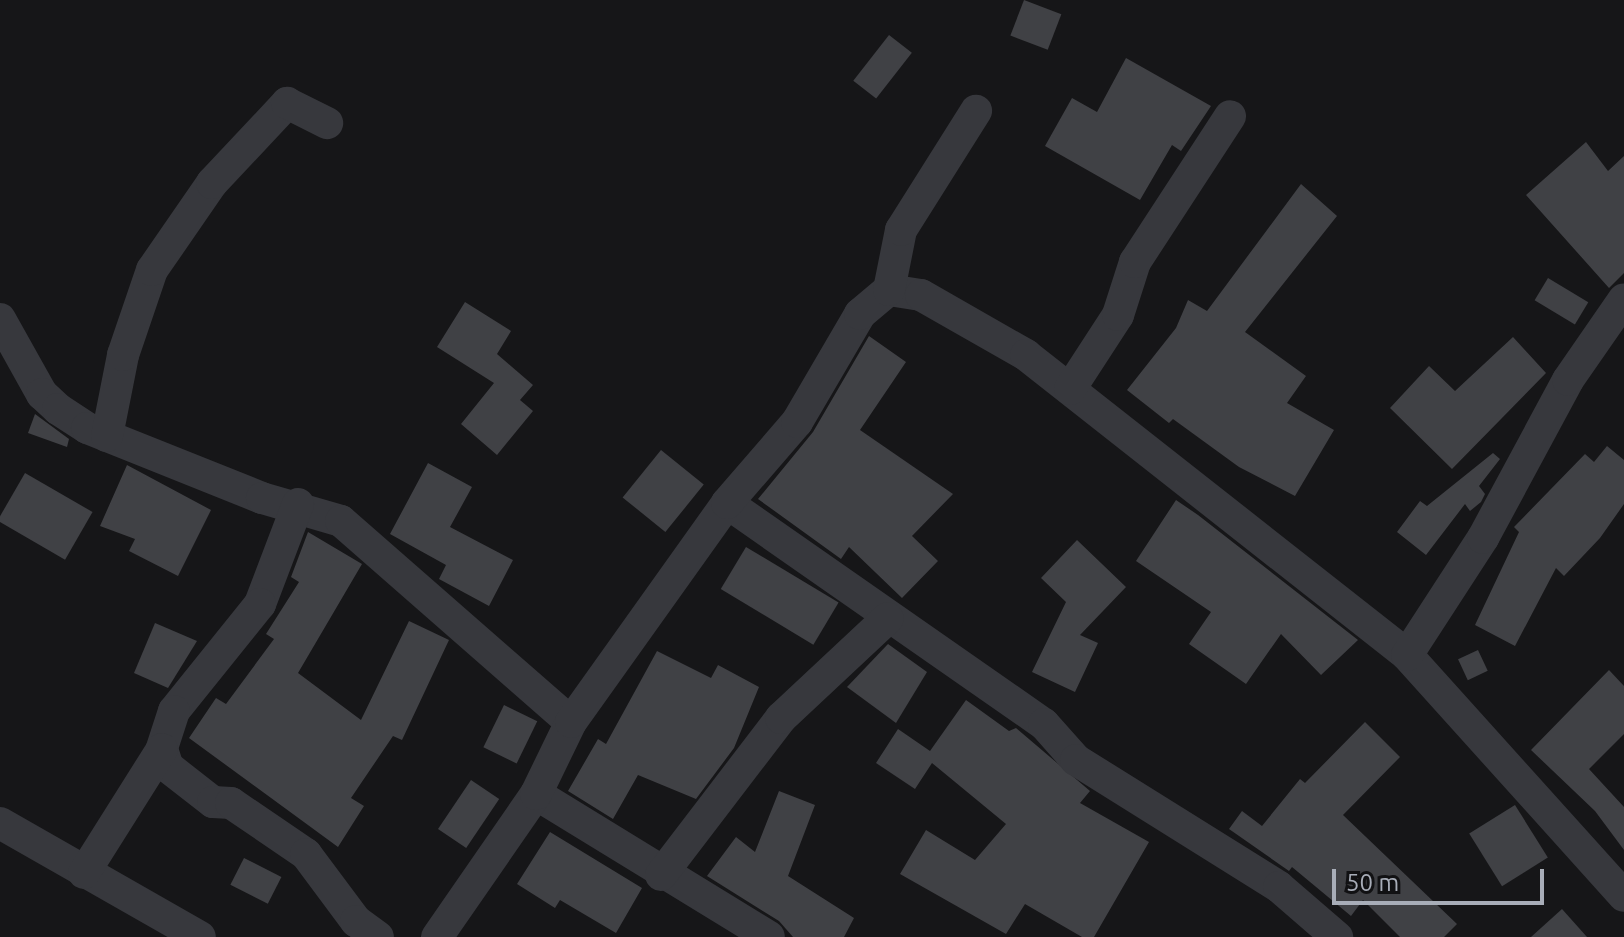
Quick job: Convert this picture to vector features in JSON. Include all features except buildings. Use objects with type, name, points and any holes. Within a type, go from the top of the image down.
[{"type":"street","points":[[107,436],[123,355],[152,270],[212,183],[287,103],[327,123]]},
{"type":"street","points":[[437,937],[536,794],[571,722],[727,503],[797,422],[860,314],[889,290],[901,230],[976,111]]},
{"type":"street","points":[[1070,389],[1118,315],[1135,262],[1230,116]]},
{"type":"street","points":[[889,290],[921,295],[953,311],[1070,389],[1407,655],[1624,896]]},
{"type":"street","points":[[1407,655],[1483,538],[1568,380],[1624,299]]},
{"type":"street","points":[[0,319],[42,394],[107,436],[262,498],[298,504],[341,521],[384,552],[571,722]]},
{"type":"street","points":[[727,503],[1044,724],[1076,760],[1279,887],[1337,937]]},
{"type":"street","points":[[84,873],[162,749],[174,711],[260,604],[298,504]]},
{"type":"street","points":[[661,875],[781,718],[888,618]]},
{"type":"street","points":[[162,749],[168,767],[213,802],[231,803],[306,854],[356,921],[378,937]]},
{"type":"street","points":[[536,794],[661,875],[769,937]]},
{"type":"street","points":[[0,823],[200,937]]}]
